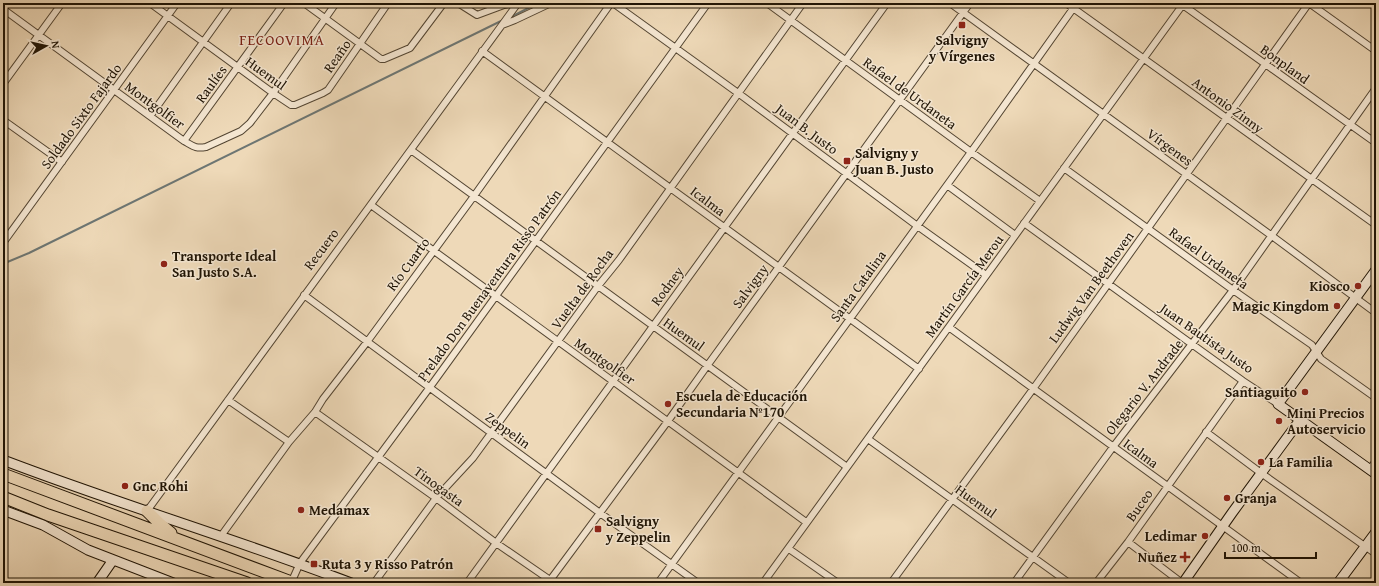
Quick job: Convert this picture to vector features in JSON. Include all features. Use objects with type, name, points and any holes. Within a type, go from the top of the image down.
[{"type":"highway","points":[[3,474],[292,583]]},
{"type":"highway","points":[[3,497],[247,583]]},
{"type":"highway","points":[[147,511],[158,524],[183,541]]},
{"type":"street","points":[[3,84],[62,3]]},
{"type":"street","name":"Huemul","points":[[150,3],[291,105]]},
{"type":"street","name":"Soldado Sixto Fajardo","points":[[3,243],[6,233],[62,162],[177,3]]},
{"type":"street","points":[[151,115],[231,3]]},
{"type":"street","name":"Raulíes","points":[[184,141],[284,3]]},
{"type":"street","points":[[304,3],[381,59],[410,48],[442,4]]},
{"type":"street","points":[[273,93],[336,3]]},
{"type":"street","name":"Reaño","points":[[291,105],[295,105],[328,90],[388,3]]},
{"type":"street","points":[[458,3],[477,15],[514,3]]},
{"type":"street","name":"Recuero","points":[[147,511],[518,3]]},
{"type":"street","points":[[502,25],[551,3]]},
{"type":"street","name":"Juan B. Justo","points":[[612,3],[738,93],[846,174],[986,275]]},
{"type":"street","name":"Río Cuarto","points":[[221,536],[289,442],[315,412],[323,398],[474,196],[612,3]]},
{"type":"street","name":"Prelado Don Buenaventura Risso Patrón","points":[[292,583],[300,563],[430,388],[708,3]]},
{"type":"street","name":"Rafael de Urdaneta","points":[[767,3],[970,152],[1040,201]]},
{"type":"street","name":"Vuelta de Rocha","points":[[374,583],[436,498],[473,458],[492,433],[598,286],[619,260],[803,3]]},
{"type":"street","name":"Rodney","points":[[467,583],[887,3]]},
{"type":"street","name":"Vírgenes","points":[[950,3],[1376,313]]},
{"type":"street","name":"Salvigny","points":[[549,581],[668,421],[970,3]]},
{"type":"street","name":"Antonio Zinny","points":[[1066,3],[1075,6],[1143,59],[1376,225]]},
{"type":"street","points":[[1309,3],[1376,52]]},
{"type":"street","name":"Ludwig Van Beethoven","points":[[891,583],[1266,65],[1309,3]]},
{"type":"street","name":"Bonpland","points":[[1182,4],[1376,143]]},
{"type":"street","name":"Martín García Merou","points":[[763,583],[789,549],[806,522],[950,328],[986,275],[1182,4]]},
{"type":"street","name":"Santa Catalina","points":[[658,583],[1075,6]]},
{"type":"street","name":"Montgolfier","points":[[3,10],[151,115],[184,141],[196,148],[206,147],[241,130],[250,122],[273,93]]},
{"type":"street","name":"Icalma","points":[[482,51],[919,369]]},
{"type":"street","name":"Olegario V. Andrade","points":[[1014,583],[1113,447],[1192,345],[1272,236],[1376,88]]},
{"type":"street","points":[[3,120],[62,162]]},
{"type":"street","name":"Huemul","points":[[410,150],[847,467]]},
{"type":"street","name":"Rafael Urdaneta","points":[[1064,168],[1232,290],[1312,345],[1321,359],[1376,398]]},
{"type":"street","points":[[947,185],[1016,235]]},
{"type":"street","name":"Montgolfier","points":[[371,205],[806,522]]},
{"type":"street","name":"Juan Bautista Justo","points":[[1024,224],[1192,345],[1373,472]]},
{"type":"street","points":[[1278,404],[1376,270]]},
{"type":"street","name":"Zeppelin","points":[[304,295],[366,342],[698,583]]},
{"type":"street","name":"Icalma","points":[[950,328],[1300,583]]},
{"type":"street","name":"Buceo","points":[[1096,583],[1128,542],[1243,381]]},
{"type":"street","points":[[228,400],[289,442]]},
{"type":"street","name":"Tinogasta","points":[[315,412],[549,581]]},
{"type":"street","points":[[1128,542],[1182,583],[1300,420]]},
{"type":"street","points":[[1206,432],[1261,473],[1376,554]]},
{"type":"street","name":"Huemul","points":[[868,439],[1069,583]]},
{"type":"street","points":[[3,460],[62,483],[300,563],[351,583]]},
{"type":"street","points":[[1373,472],[1376,460]]},
{"type":"street","points":[[3,510],[43,525],[79,545],[113,560],[173,583]]},
{"type":"street","points":[[1338,583],[1376,532]]},
{"type":"street","points":[[789,549],[838,583]]},
{"type":"street","points":[[97,583],[113,560]]},
{"type":"waterway","points":[[511,17],[538,3]]},
{"type":"waterway","points":[[3,266],[5,263],[29,253],[501,21]]},
{"type":"place","name":"Salvigny y Vírgenes","points":[[962,25]]},
{"type":"place","name":"Salvigny y Juan B. Justo","points":[[847,161]]},
{"type":"place","name":"Transporte Ideal San Justo S.A.","points":[[164,264]]},
{"type":"place","name":"Kiosco","points":[[1358,286]]},
{"type":"place","name":"Magic Kingdom","points":[[1337,306]]},
{"type":"place","name":"Santiaguito","points":[[1305,392]]},
{"type":"place","name":"Escuela de Educación Secundaria Nº170","points":[[668,404]]},
{"type":"place","name":"Mini Precios Autoservicio","points":[[1279,421]]},
{"type":"place","name":"La Familia","points":[[1261,462]]},
{"type":"place","name":"Gnc Rohi","points":[[125,486]]},
{"type":"place","name":"Granja","points":[[1227,498]]},
{"type":"place","name":"Medamax","points":[[301,510]]},
{"type":"place","name":"Salvigny y Zeppelin","points":[[598,529]]},
{"type":"place","name":"Ledimar","points":[[1205,536]]},
{"type":"place","name":"Nuñez","points":[[1185,557]]},
{"type":"place","name":"Ruta 3 y Risso Patrón","points":[[314,564]]},
{"type":"district","name":"FECOOVIMA","points":[[282,39]]}]
